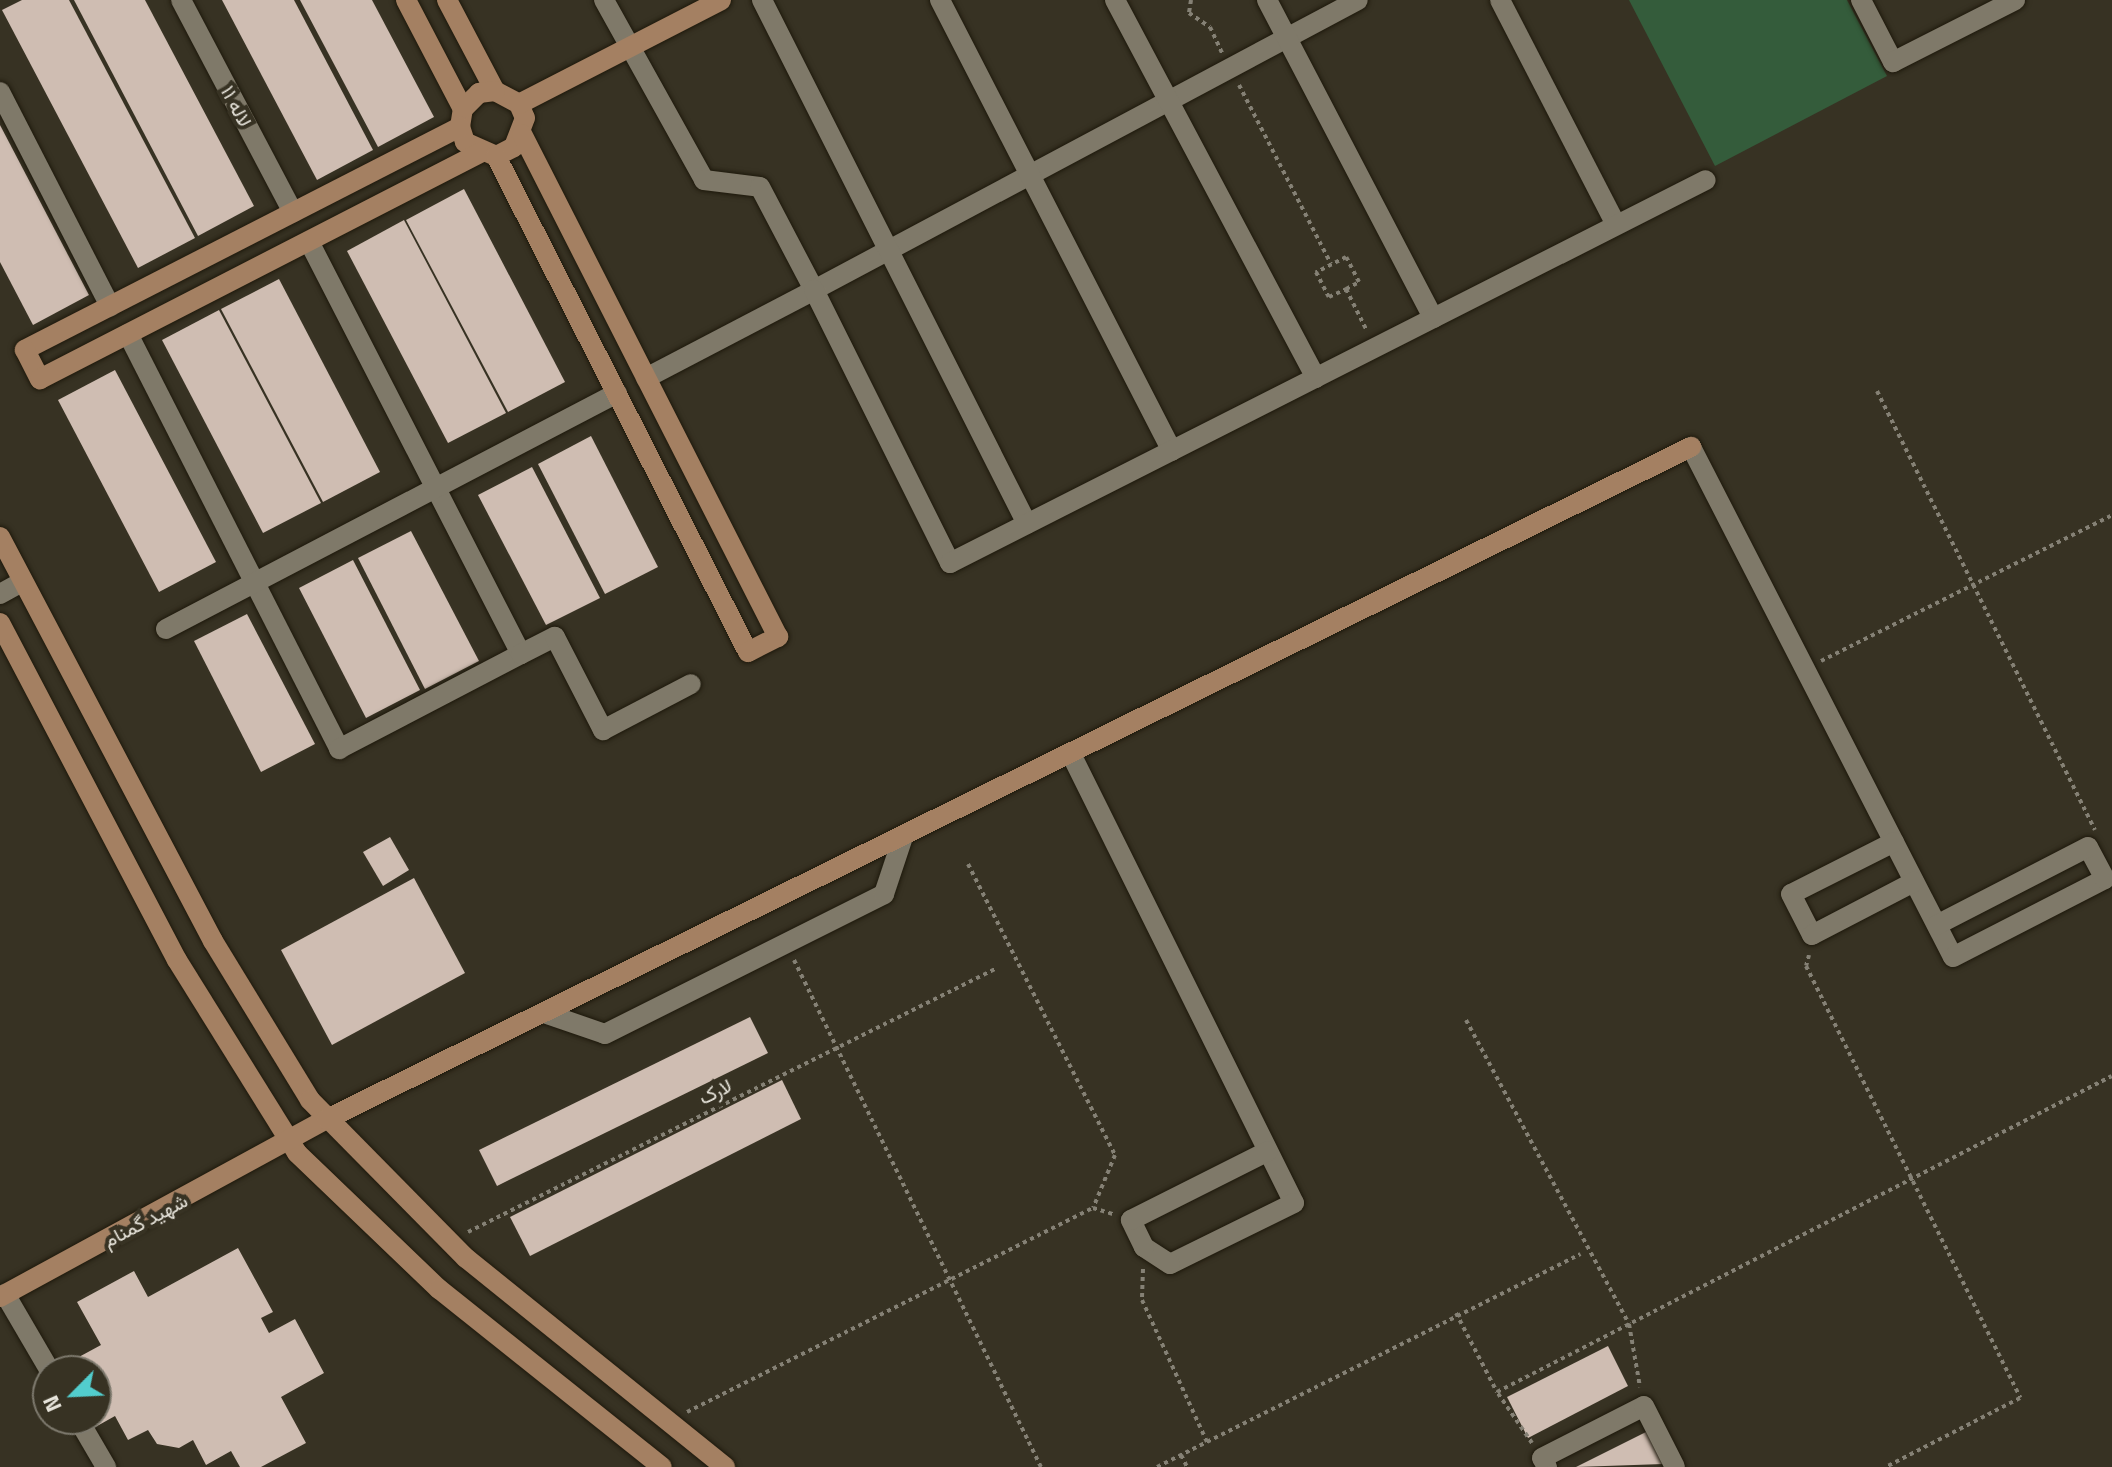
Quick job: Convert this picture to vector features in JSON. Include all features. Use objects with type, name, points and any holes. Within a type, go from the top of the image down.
[{"type":"street","name":"لاله ۱۱","points":[[181,0],[293,212]]},
{"type":"street","points":[[406,0],[461,118],[488,154],[617,393],[748,652],[778,637],[522,134],[519,104]]},
{"type":"street","points":[[447,0],[495,91],[519,104]]},
{"type":"street","points":[[604,0],[704,180],[760,187],[950,563],[1706,180]]},
{"type":"street","points":[[519,104],[721,0]]},
{"type":"street","points":[[762,0],[1027,524]]},
{"type":"street","points":[[940,0],[1172,451]]},
{"type":"street","points":[[1115,0],[1316,378]]},
{"type":"street","points":[[1267,0],[1433,318]]},
{"type":"street","points":[[166,629],[814,290],[1358,0]]},
{"type":"street","points":[[1500,0],[1616,225]]},
{"type":"street","points":[[1861,0],[1893,62],[2015,0]]},
{"type":"street","points":[[495,91],[479,93],[461,118],[293,212],[25,350],[40,379],[309,241],[488,154],[522,134]]},
{"type":"street","points":[[0,92],[110,306]]},
{"type":"street","points":[[309,241],[521,654]]},
{"type":"street","points":[[128,334],[339,749],[555,637],[603,730],[691,684]]},
{"type":"street","name":"شهید گمنام","points":[[3,1295],[289,1143],[327,1119],[547,1014],[1691,447],[1805,669]]},
{"type":"street","points":[[0,537],[213,941],[327,1119],[449,1241],[725,1467]]},
{"type":"street","points":[[0,594],[23,581]]},
{"type":"street","points":[[0,623],[177,960],[289,1143],[439,1289],[662,1467]]},
{"type":"street","points":[[1805,669],[1953,957],[2105,879],[2088,847],[1937,925]]},
{"type":"street","points":[[1071,754],[1294,1203],[1170,1264],[1144,1247],[1131,1220],[1268,1151]]},
{"type":"street","points":[[547,1014],[605,1034],[884,894],[903,837]]},
{"type":"street","points":[[1894,842],[1791,894],[1812,935],[1914,882]]},
{"type":"street","points":[[3,1295],[40,1355]]},
{"type":"street","points":[[1544,1462],[1644,1406],[1675,1467]]},
{"type":"street","points":[[87,1435],[106,1467]]},
{"type":"path","points":[[1191,0],[1189,13],[1210,27],[1331,264]]},
{"type":"path","points":[[1346,257],[1359,282],[1346,289],[1329,297],[1316,272],[1346,257]]},
{"type":"path","points":[[1346,289],[1376,348]]},
{"type":"path","points":[[1877,391],[2095,829],[2088,847]]},
{"type":"path","points":[[1805,669],[2112,515]]},
{"type":"path","points":[[669,1421],[1093,1208],[1115,1155],[968,864]]},
{"type":"path","points":[[1813,940],[1806,966],[2020,1398],[1886,1467]]},
{"type":"path","points":[[787,943],[833,1050],[1041,1467]]},
{"type":"path","name":"لارک","points":[[449,1241],[995,969]]},
{"type":"path","points":[[1466,1020],[1629,1324],[1644,1406]]},
{"type":"path","points":[[1497,1392],[2112,1076]]},
{"type":"path","points":[[1093,1208],[1131,1220]]},
{"type":"path","points":[[1144,1247],[1142,1300],[1207,1442]]},
{"type":"path","points":[[1157,1467],[1456,1313],[1580,1254]]},
{"type":"path","points":[[1456,1313],[1497,1392],[1544,1462]]},
{"type":"path","points":[[1181,1455],[1187,1467]]},
{"type":"green space","points":[[1629,0],[1847,0],[1887,76],[1715,166]]},
{"type":"building","points":[[22,0],[69,0],[195,238],[138,268],[2,10]]},
{"type":"building","points":[[74,0],[145,0],[254,206],[198,236]]},
{"type":"building","points":[[222,0],[294,0],[373,150],[317,180]]},
{"type":"building","points":[[300,0],[372,0],[434,117],[378,147]]},
{"type":"building","points":[[0,125],[89,295],[33,325],[0,262]]},
{"type":"building","points":[[464,189],[565,382],[508,412],[406,220]]},
{"type":"building","points":[[404,220],[506,413],[448,443],[347,251]]},
{"type":"building","points":[[279,279],[380,472],[323,502],[221,309]]},
{"type":"building","points":[[219,310],[321,503],[263,533],[162,340]]},
{"type":"building","points":[[115,370],[216,562],[159,592],[58,400]]},
{"type":"building","points":[[591,436],[658,567],[605,594],[538,464]]},
{"type":"building","points":[[532,467],[600,598],[546,625],[478,495]]},
{"type":"building","points":[[411,531],[479,661],[425,689],[358,558]]},
{"type":"building","points":[[353,560],[420,690],[366,718],[299,588]]},
{"type":"building","points":[[247,614],[315,744],[261,772],[194,641]]},
{"type":"building","points":[[390,837],[409,870],[383,886],[363,852]]},
{"type":"building","points":[[414,878],[465,973],[332,1045],[281,950]]},
{"type":"building","points":[[750,1017],[768,1053],[497,1186],[479,1150]]},
{"type":"building","points":[[782,1080],[801,1119],[530,1256],[510,1217]]},
{"type":"building","points":[[238,1248],[273,1312],[261,1318],[269,1333],[295,1319],[324,1373],[281,1397],[306,1443],[261,1467],[240,1467],[231,1451],[206,1465],[193,1440],[179,1448],[157,1444],[148,1430],[128,1440],[115,1416],[112,1418],[112,1355],[83,1355],[101,1345],[77,1302],[134,1271],[148,1297]]},
{"type":"building","points":[[1608,1346],[1628,1386],[1528,1438],[1507,1397]]},
{"type":"building","points":[[1646,1432],[1663,1464],[1576,1467]]}]
